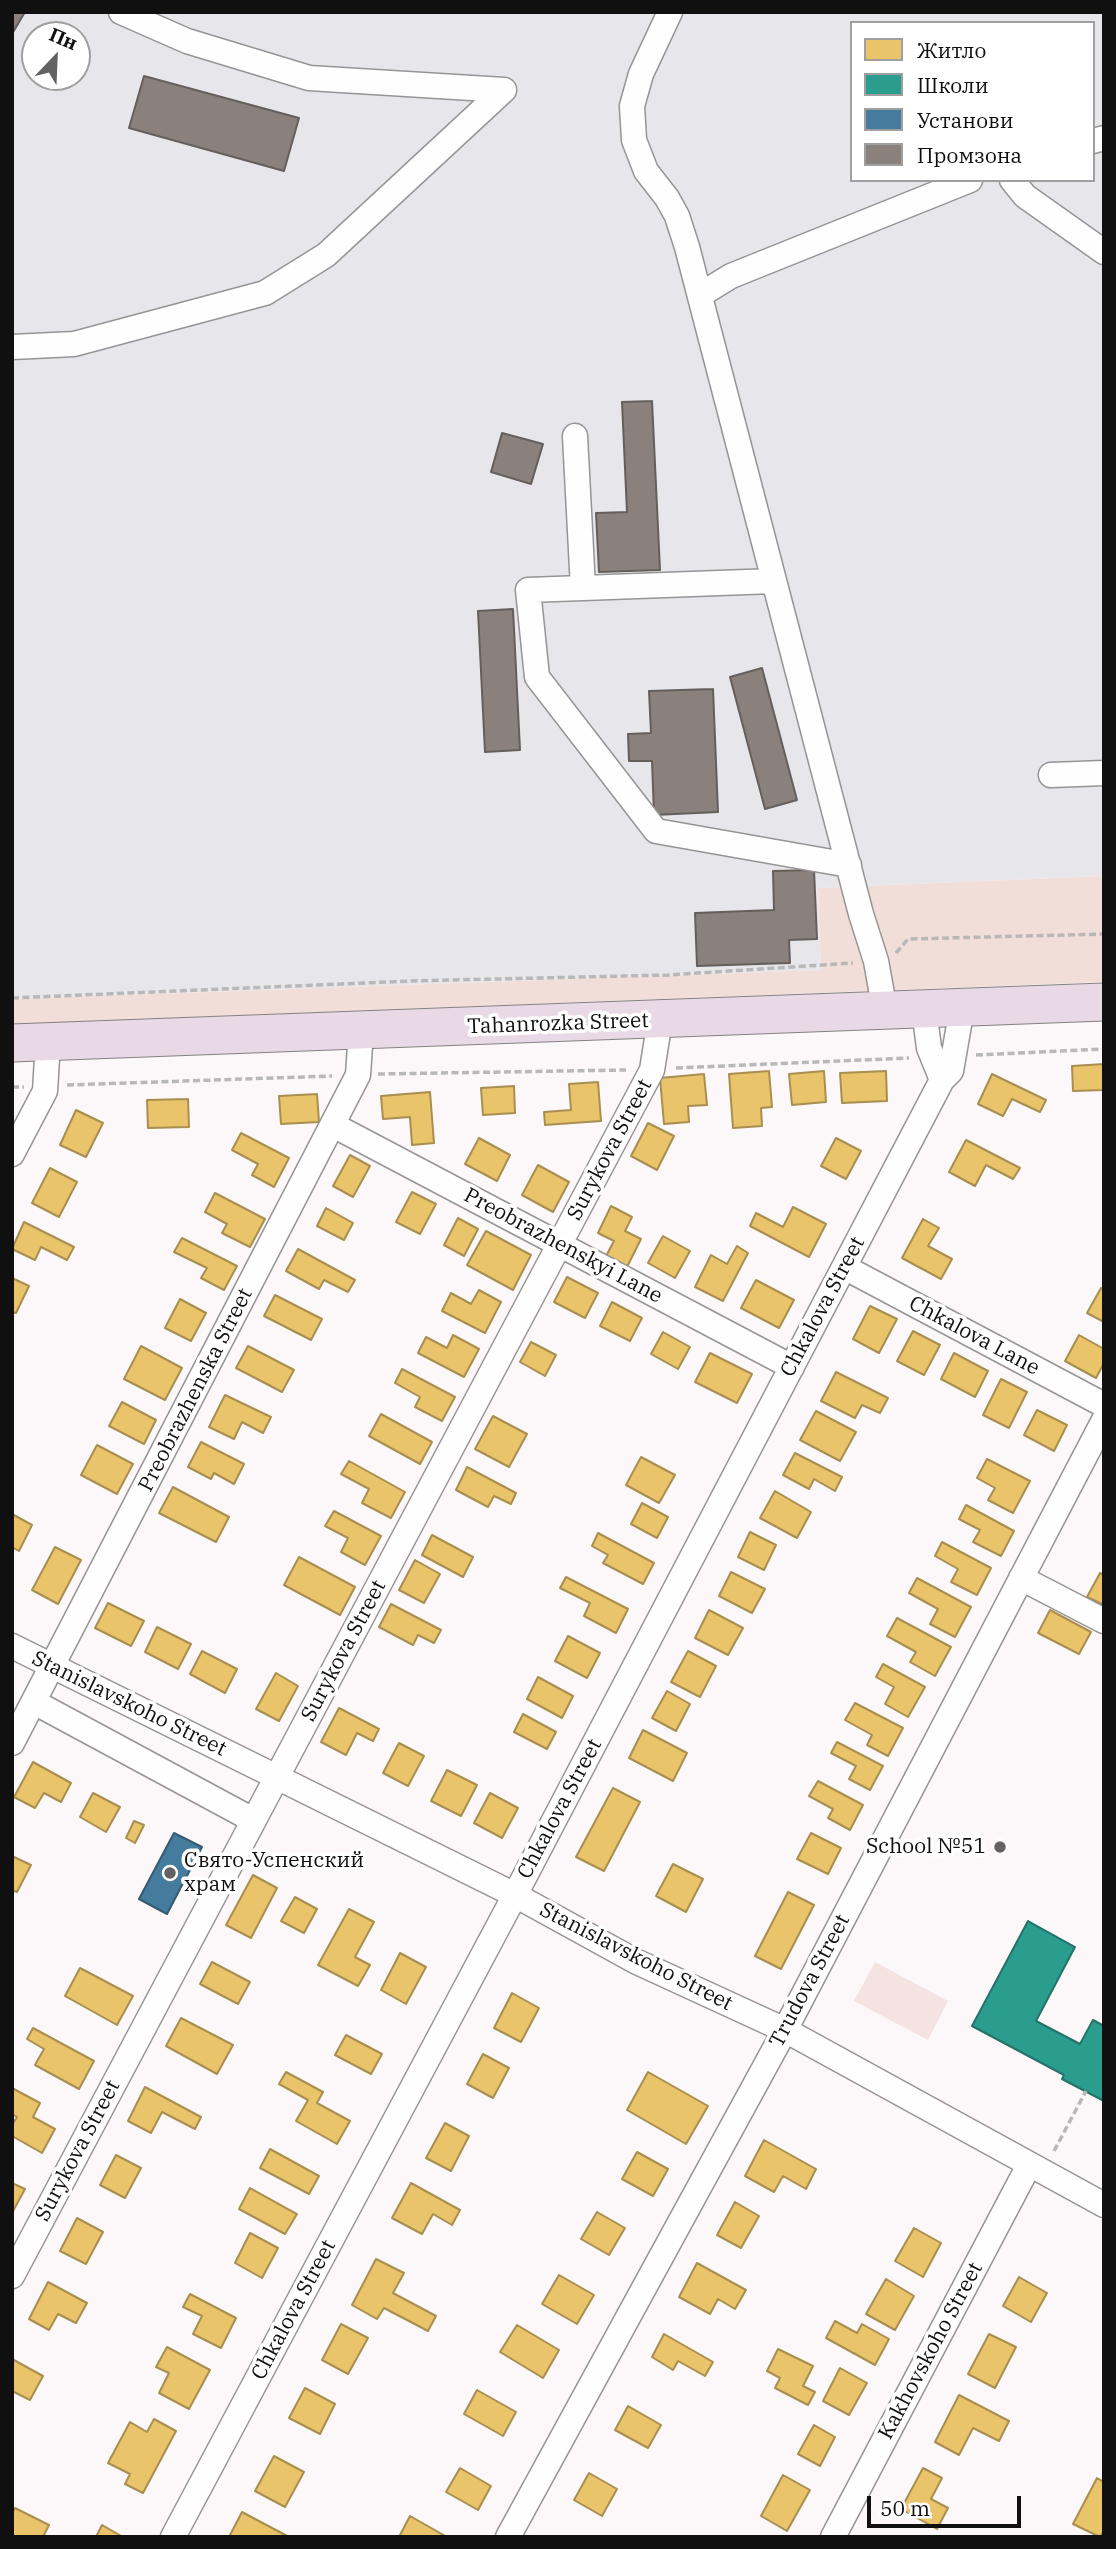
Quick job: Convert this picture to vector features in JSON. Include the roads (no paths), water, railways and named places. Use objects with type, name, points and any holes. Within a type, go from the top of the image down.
[{"type":"highway","name":"Tahanrozka Street","points":[[12,1043],[1104,1002]]},
{"type":"street","points":[[12,347],[74,344],[265,293],[326,255],[504,90],[309,78],[187,41],[121,12]]},
{"type":"street","points":[[670,12],[641,74],[632,106],[634,140],[646,171],[677,216],[700,295],[876,961],[885,1011]]},
{"type":"street","points":[[700,295],[731,276],[965,182]]},
{"type":"street","points":[[1014,182],[1025,196],[1104,252]]},
{"type":"street","points":[[575,436],[583,588]]},
{"type":"street","points":[[774,581],[528,590],[537,677],[656,831],[849,865]]},
{"type":"street","points":[[1051,775],[1104,772]]},
{"type":"street","name":"Chkalova Street","points":[[173,2537],[515,1895],[942,1080],[951,1071],[944,1056],[962,1008]]},
{"type":"street","points":[[924,1009],[944,1056]]},
{"type":"street","name":"Surykova Street","points":[[12,2276],[652,1070],[660,1020]]},
{"type":"street","name":"Preobrazhenska Street","points":[[12,1743],[358,1075],[361,1031]]},
{"type":"street","points":[[12,1154],[45,1086],[48,1042]]},
{"type":"street","name":"Preobrazhenskyi Lane","points":[[333,1125],[792,1367]]},
{"type":"street","name":"Chkalova Lane","points":[[844,1267],[1104,1405]]},
{"type":"street","name":"Trudova Street","points":[[508,2537],[785,2030],[1104,1420]]},
{"type":"street","points":[[1021,1578],[1104,1621]]},
{"type":"street","name":"Stanislavskoho Street","points":[[12,1646],[515,1895],[635,1961],[785,2030],[1104,2205]]},
{"type":"street","points":[[34,1702],[253,1820]]},
{"type":"street","name":"Kakhovskoho Street","points":[[833,2537],[1036,2169]]},
{"type":"place","name":"School №51","points":[[1000,1847]]},
{"type":"place","name":"Свято-Успенский храм","points":[[170,1873]]}]
